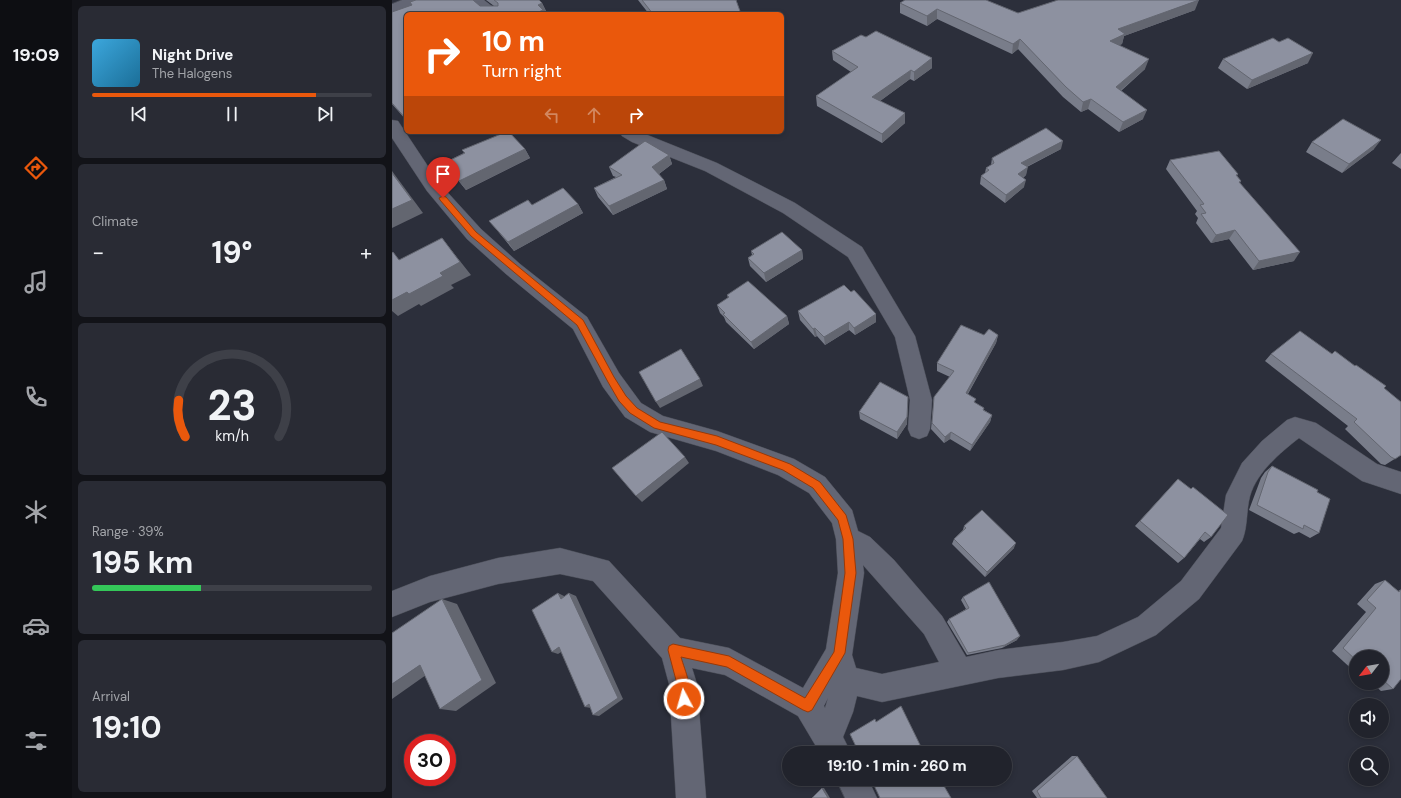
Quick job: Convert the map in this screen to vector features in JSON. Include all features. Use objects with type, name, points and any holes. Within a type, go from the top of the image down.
[{"type":"street","points":[[392,9],[415,0]]},
{"type":"street","points":[[475,0],[492,12]]},
{"type":"street","points":[[392,125],[433,186],[474,234],[580,323],[611,380],[633,410],[658,425],[717,441],[786,467],[817,485],[843,518],[848,539],[851,573],[842,666],[842,706],[831,746]]},
{"type":"street","points":[[631,134],[711,167],[782,205],[855,252],[905,336],[921,400],[919,429]]},
{"type":"street","points":[[842,666],[882,688],[998,664],[1063,656],[1099,649],[1147,626],[1190,590],[1208,567],[1233,533],[1238,495],[1250,471],[1270,448],[1295,427],[1308,430],[1370,473],[1401,483]]},
{"type":"street","points":[[848,539],[861,546],[885,569],[933,625],[959,672]]},
{"type":"street","points":[[392,604],[430,589],[498,571],[560,561],[600,570],[673,650],[683,684],[691,798]]},
{"type":"street","points":[[673,650],[729,662],[808,706],[831,746]]},
{"type":"street","points":[[808,706],[842,666]]},
{"type":"street","points":[[855,786],[862,798]]},
{"type":"building","points":[[416,0],[473,0],[480,6],[498,6],[498,3],[494,0],[539,0],[542,3],[538,5],[543,10],[538,12],[404,12],[404,117],[392,103],[392,12],[412,5],[410,2]]},
{"type":"building","points":[[642,0],[736,0],[740,12],[651,12]]},
{"type":"building","points":[[905,0],[986,0],[1018,13],[1058,0],[1199,0],[1118,29],[1125,34],[1110,41],[1149,59],[1116,87],[1147,110],[1123,122],[1091,99],[1083,102],[1066,87],[1020,39],[1013,44],[937,9],[927,16],[900,3]]},
{"type":"building","points":[[876,31],[932,58],[914,72],[911,70],[872,97],[905,113],[882,134],[816,96],[858,67],[832,51],[861,35],[866,37]]},
{"type":"building","points":[[1273,38],[1279,42],[1288,38],[1313,53],[1252,80],[1223,59]]},
{"type":"building","points":[[1343,119],[1381,140],[1349,164],[1312,142]]},
{"type":"building","points":[[1046,128],[1063,141],[1021,163],[1028,167],[1018,174],[1026,180],[1006,195],[981,176],[989,170],[986,168],[994,163],[992,158]]},
{"type":"building","points":[[501,134],[511,134],[525,149],[459,181],[444,163],[465,153],[462,150]]},
{"type":"building","points":[[645,141],[669,155],[652,167],[664,180],[609,206],[594,188],[622,175],[609,167]]},
{"type":"building","points":[[1219,151],[1238,174],[1236,175],[1241,181],[1239,182],[1300,252],[1259,261],[1235,230],[1216,235],[1201,214],[1206,213],[1200,205],[1204,204],[1170,160]]},
{"type":"building","points":[[392,173],[412,200],[392,209]]},
{"type":"building","points":[[563,188],[578,204],[508,242],[489,221],[528,200],[532,205]]},
{"type":"building","points":[[782,232],[802,250],[764,273],[748,258],[754,254],[751,251]]},
{"type":"building","points":[[442,238],[460,262],[440,273],[443,276],[409,294],[407,292],[392,300],[392,253],[393,252],[399,260]]},
{"type":"building","points":[[748,281],[787,316],[751,342],[723,314],[725,313],[717,305],[729,297],[727,295]]},
{"type":"building","points":[[844,285],[851,292],[854,290],[876,314],[854,328],[849,322],[824,337],[815,328],[813,329],[798,311]]},
{"type":"building","points":[[961,325],[984,335],[989,329],[998,335],[966,393],[976,399],[974,402],[984,408],[983,410],[992,415],[972,445],[951,432],[945,437],[932,423],[934,397],[954,371],[937,363]]},
{"type":"building","points":[[1300,331],[1332,354],[1335,351],[1386,386],[1384,388],[1401,402],[1401,455],[1395,459],[1391,457],[1354,422],[1357,419],[1271,354]]},
{"type":"building","points":[[681,349],[700,379],[656,402],[639,372]]},
{"type":"building","points":[[880,382],[908,397],[907,417],[897,432],[859,412]]},
{"type":"building","points":[[662,432],[685,457],[636,496],[612,468]]},
{"type":"building","points":[[1272,466],[1318,490],[1317,492],[1330,499],[1319,533],[1304,525],[1303,529],[1257,505],[1268,472]]},
{"type":"building","points":[[1178,479],[1191,489],[1193,487],[1228,515],[1211,537],[1205,532],[1184,558],[1140,521]]},
{"type":"building","points":[[982,510],[1016,543],[987,572],[954,539],[966,528],[964,526]]},
{"type":"building","points":[[1385,580],[1399,592],[1401,590],[1401,679],[1393,689],[1389,685],[1389,650],[1349,650],[1349,654],[1343,648],[1376,608],[1367,600]]},
{"type":"building","points":[[989,582],[1020,636],[1005,645],[968,653],[949,619],[969,608],[963,597]]},
{"type":"building","points":[[558,593],[561,599],[569,593],[618,698],[593,715],[589,704],[585,707],[559,647],[552,652],[532,610]]},
{"type":"building","points":[[442,599],[482,680],[440,709],[420,665],[392,684],[392,633]]},
{"type":"building","points":[[901,706],[921,746],[856,746],[850,734],[875,719],[876,722]]},
{"type":"building","points":[[1077,756],[1107,798],[1041,798],[1037,791]]},
{"type":"building","points":[[874,786],[944,786],[951,798],[880,798]]},
{"type":"building","points":[[822,788],[828,798],[812,798]]},
{"type":"route","points":[[443,198],[474,234],[513,269],[580,323],[594,346],[611,380],[633,410],[658,425],[717,441],[786,467],[817,485],[843,518],[848,539],[851,573],[839,653],[808,706],[729,662],[673,650],[683,684],[684,699]]}]
